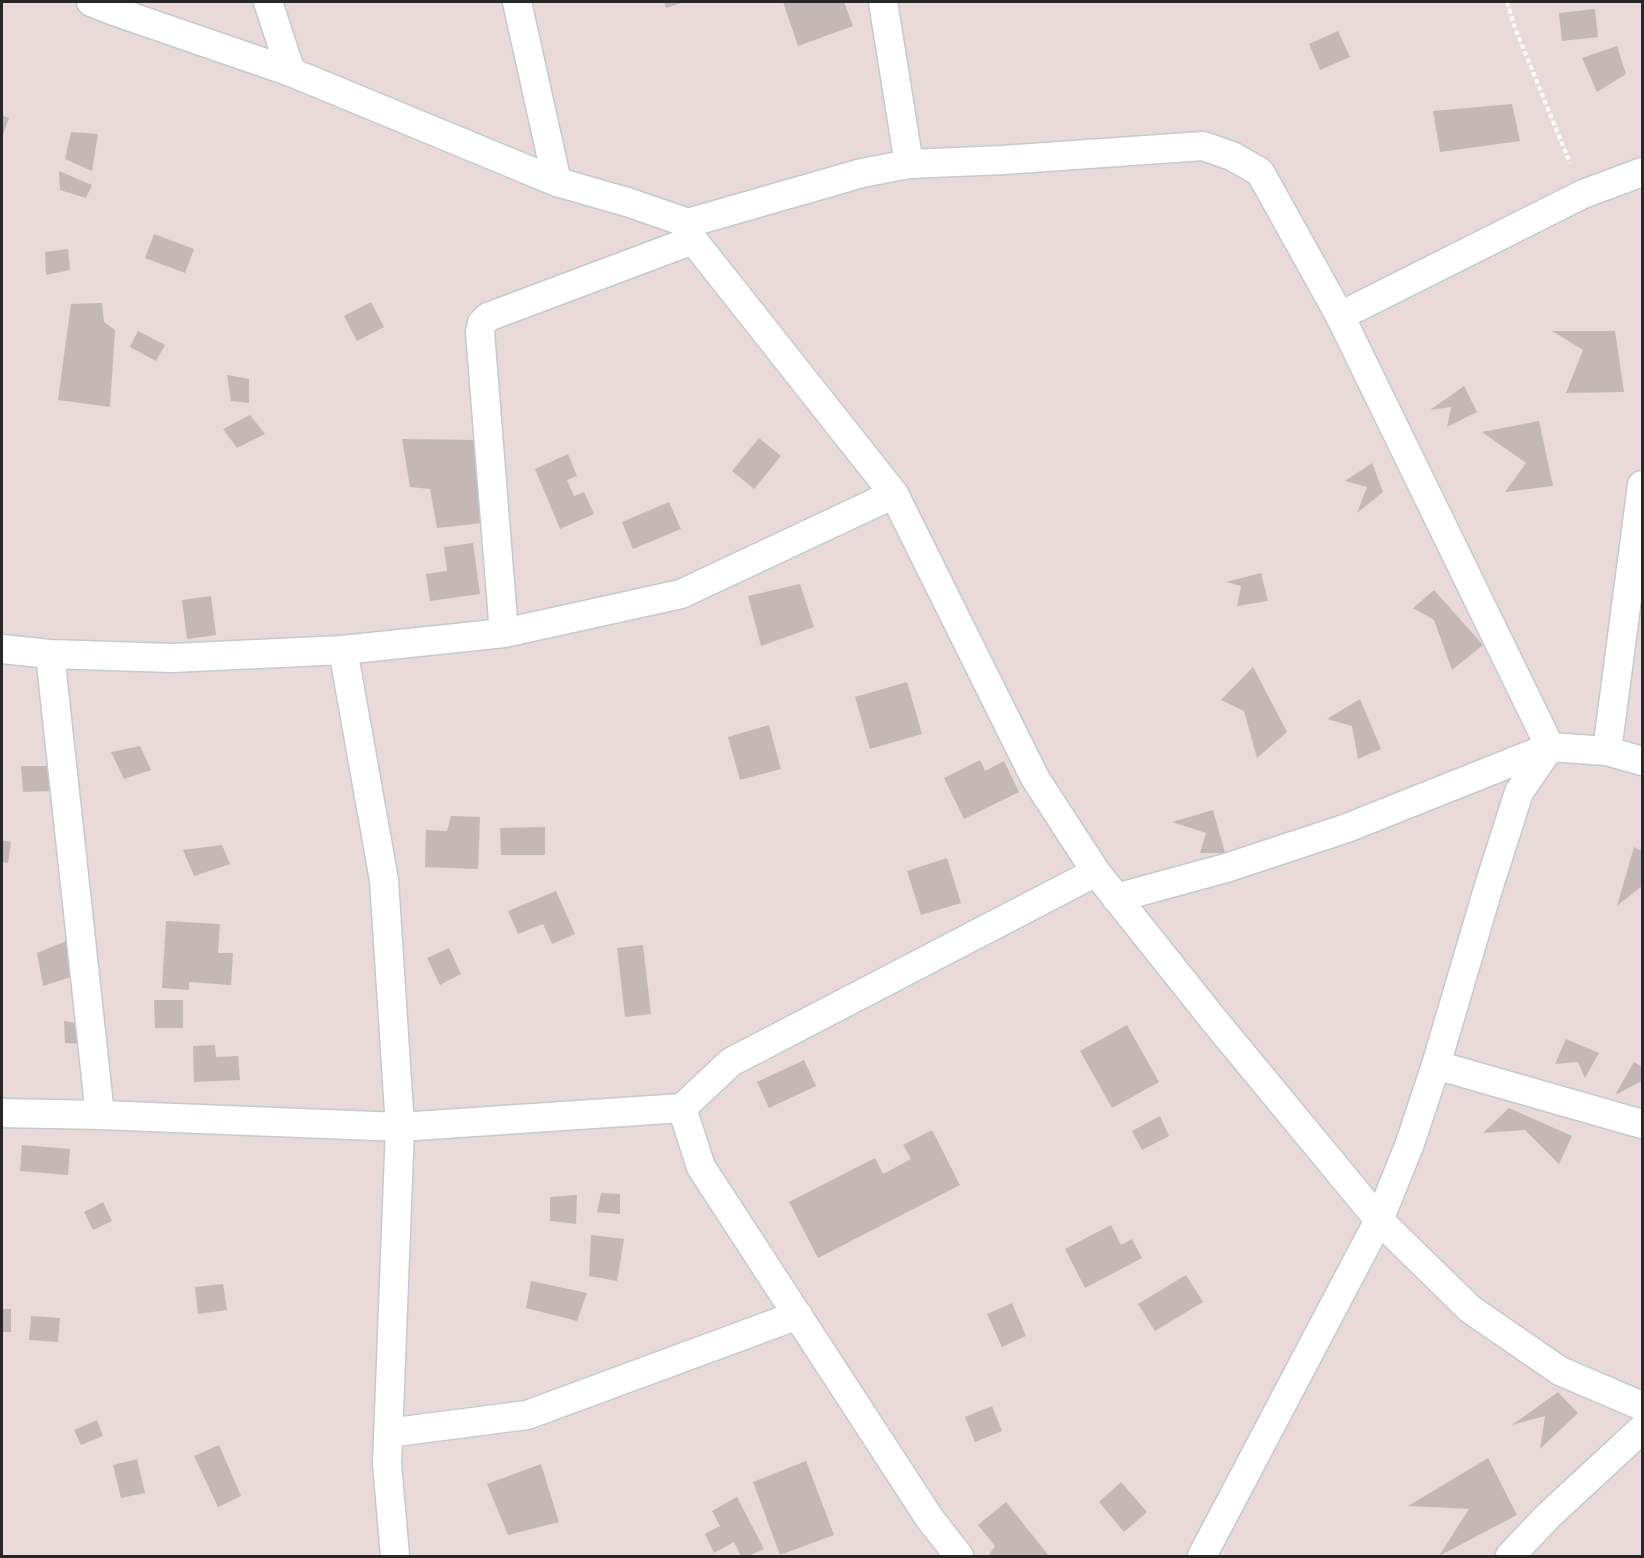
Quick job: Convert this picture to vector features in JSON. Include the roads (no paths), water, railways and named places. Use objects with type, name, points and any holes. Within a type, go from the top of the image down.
[{"type":"street","points":[[92,2],[291,72],[557,182],[627,202],[690,232],[894,494],[1035,778],[1096,872],[1213,1019],[1379,1220],[1470,1309],[1560,1371],[1642,1406]]},
{"type":"street","points":[[268,2],[291,72]]},
{"type":"street","points":[[517,2],[557,182]]},
{"type":"street","points":[[883,2],[909,164]]},
{"type":"street","points":[[504,633],[480,332],[482,322],[488,317],[690,232],[862,172],[909,164],[1203,146],[1222,152],[1260,172],[1340,316],[1550,747]]},
{"type":"street","points":[[1340,316],[1583,194],[1642,172]]},
{"type":"street","points":[[1607,751],[1642,485]]},
{"type":"street","points":[[2,649],[50,654],[171,657],[343,650],[504,633],[681,594],[894,494]]},
{"type":"street","points":[[343,650],[384,880],[400,1127],[387,1464],[394,1557]]},
{"type":"street","points":[[50,654],[100,1115]]},
{"type":"street","points":[[1202,1557],[1379,1220],[1409,1146],[1437,1065],[1519,792],[1550,747]]},
{"type":"street","points":[[1116,898],[1226,868],[1347,828],[1550,747],[1607,751],[1642,761]]},
{"type":"street","points":[[2,1113],[400,1127],[682,1108],[731,1062],[1096,872]]},
{"type":"street","points":[[1437,1065],[1642,1124]]},
{"type":"street","points":[[682,1108],[701,1167],[930,1519],[959,1557]]},
{"type":"street","points":[[388,1433],[526,1415],[798,1315]]},
{"type":"street","points":[[1510,1557],[1548,1516],[1642,1429]]}]
